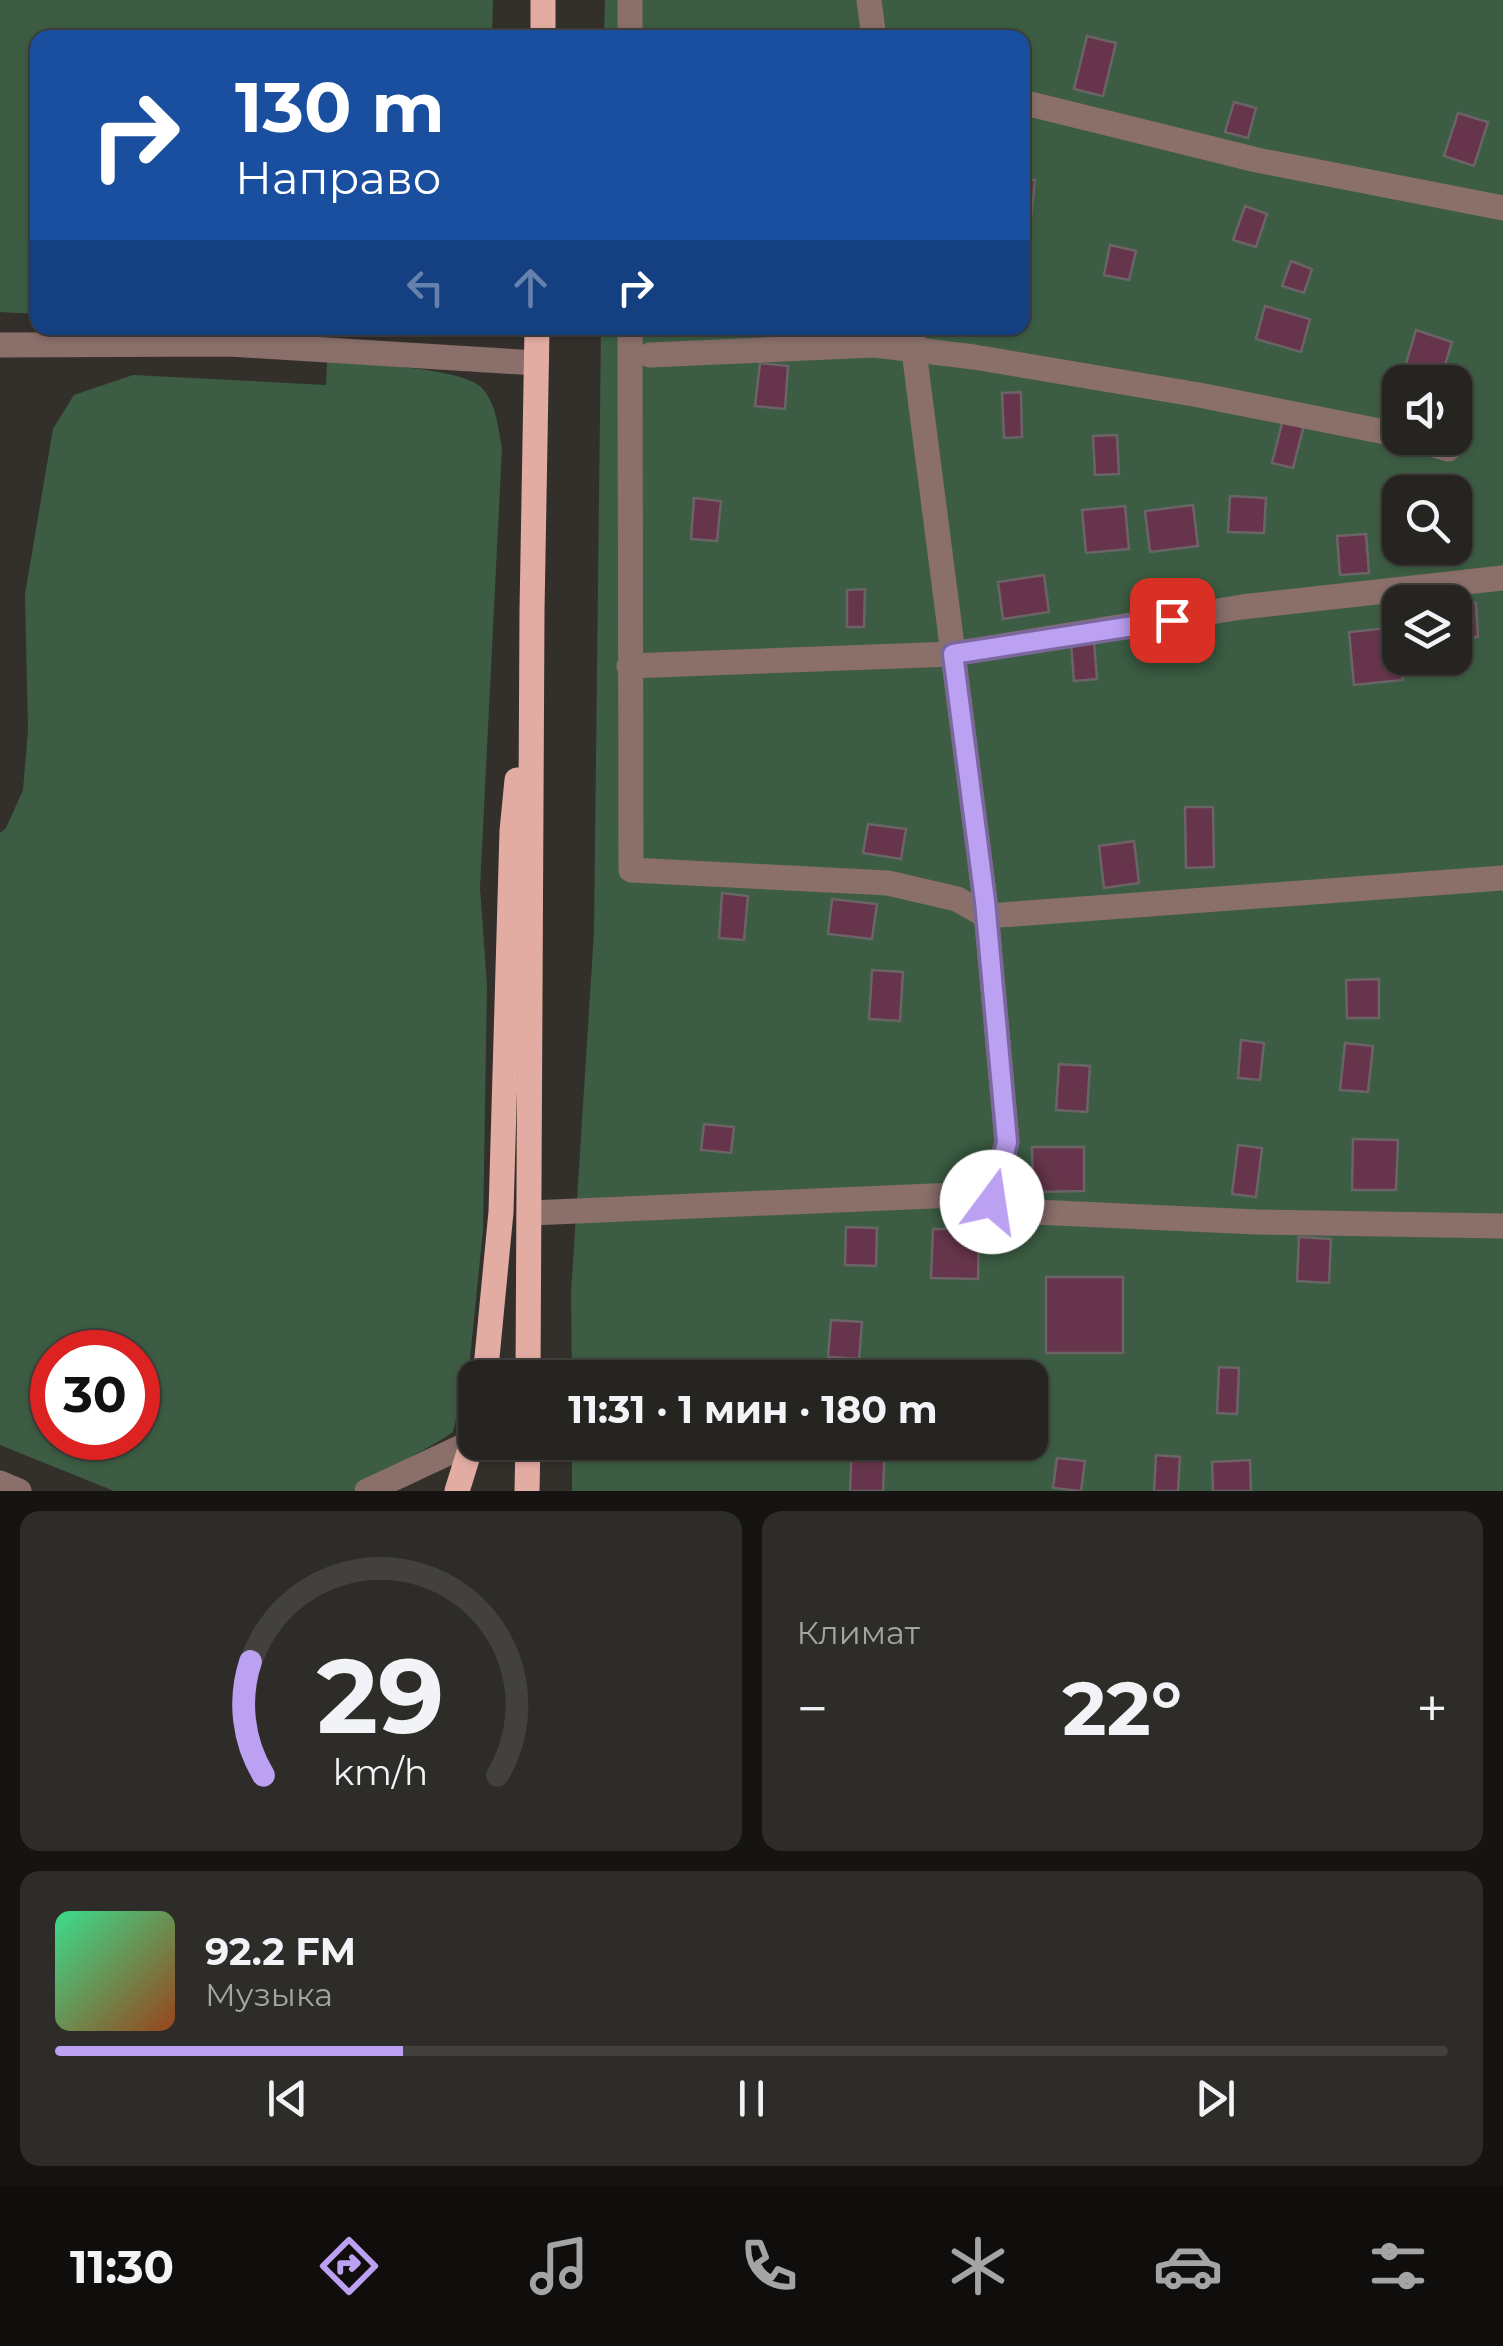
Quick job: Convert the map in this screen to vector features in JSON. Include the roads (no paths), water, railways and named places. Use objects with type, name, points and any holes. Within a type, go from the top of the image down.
[{"type":"main road","points":[[542,30],[543,0]]},
{"type":"main road","points":[[528,1360],[537,335]]},
{"type":"main road","points":[[487,1360],[500,1212],[512,831],[532,611]]},
{"type":"main road","points":[[458,1491],[467,1460]]},
{"type":"main road","points":[[527,1491],[528,1460]]},
{"type":"street","points":[[630,0],[630,30]]},
{"type":"street","points":[[868,0],[873,30]]},
{"type":"street","points":[[1030,104],[1257,160],[1503,208]]},
{"type":"street","points":[[630,335],[631,870],[888,883],[957,899],[987,916],[1503,878]]},
{"type":"street","points":[[912,338],[987,916],[1007,1142],[992,1202]]},
{"type":"street","points":[[650,355],[875,345],[912,338],[1382,431]]},
{"type":"street","points":[[0,345],[230,344],[536,362]]},
{"type":"street","points":[[629,666],[953,654],[1242,608],[1503,578]]},
{"type":"street","points":[[530,1213],[956,1195],[1034,1212],[1257,1222],[1503,1226]]},
{"type":"street","points":[[367,1491],[458,1445]]},
{"type":"street","points":[[0,1483],[19,1491]]}]
